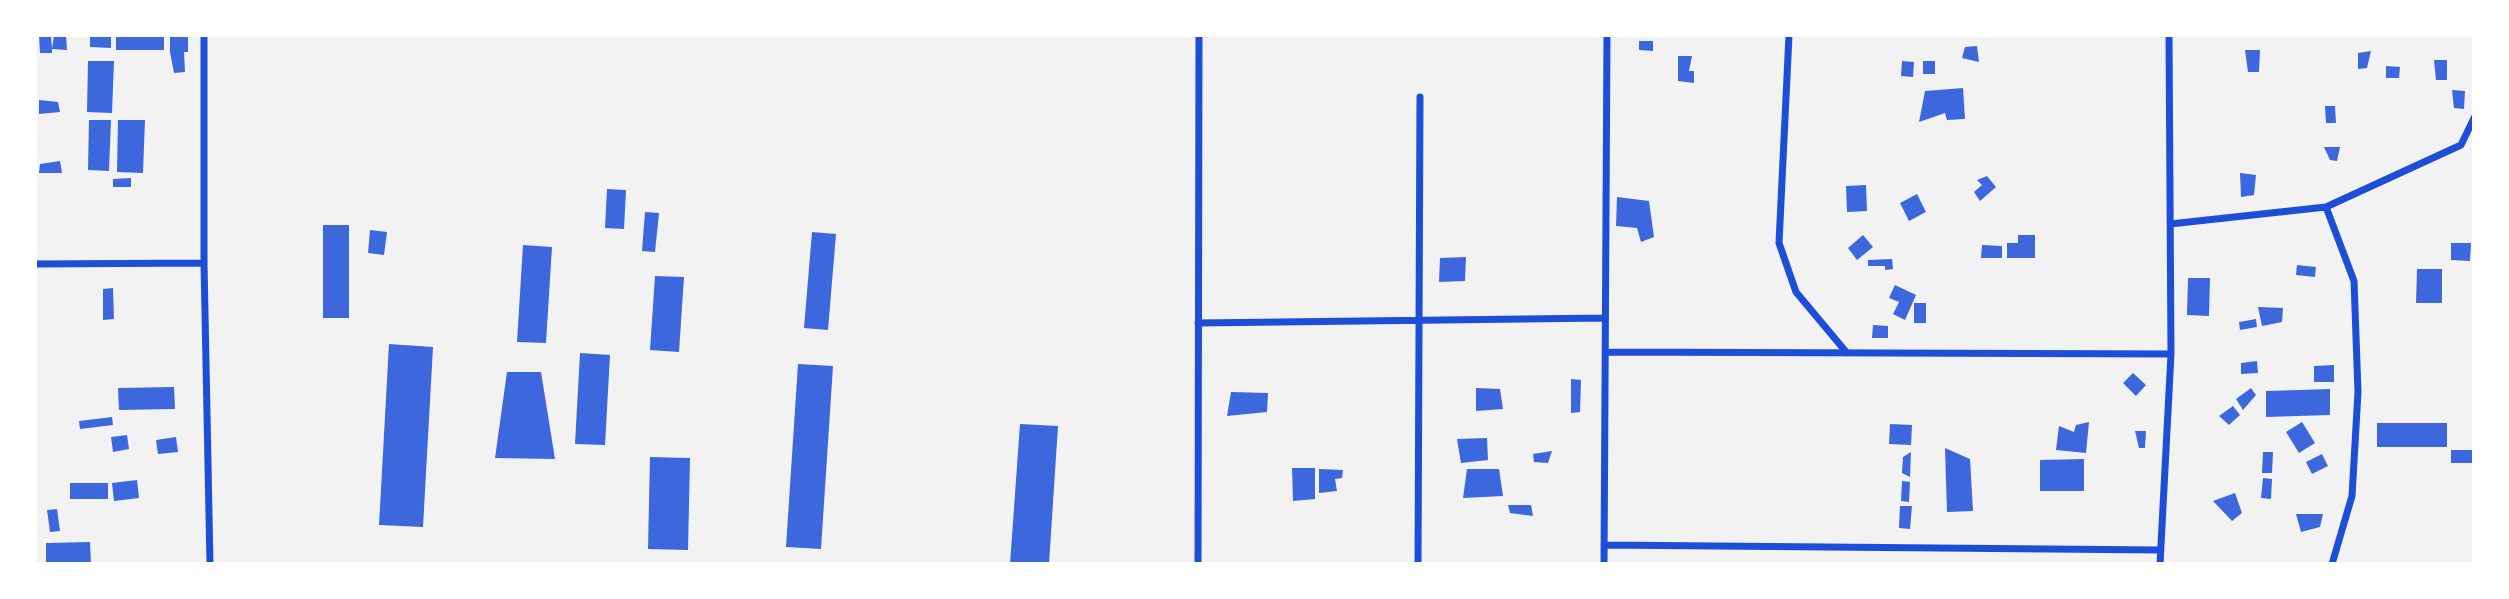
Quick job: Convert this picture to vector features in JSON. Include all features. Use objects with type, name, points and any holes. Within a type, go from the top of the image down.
[{"type":"street","points":[[204,35],[204,263],[210,564]]},
{"type":"street","points":[[1198,564],[1199,35]]},
{"type":"street","points":[[1604,564],[1607,35]]},
{"type":"street","points":[[1789,35],[1779,243],[1796,292],[1847,353]]},
{"type":"street","points":[[2160,564],[2171,354],[2169,35]]},
{"type":"street","points":[[1418,564],[1420,97]]},
{"type":"street","points":[[2170,224],[2326,207],[2461,145],[2474,118]]},
{"type":"street","points":[[2326,207],[2354,281],[2358,392],[2351,496],[2332,564]]},
{"type":"street","points":[[35,264],[204,263]]},
{"type":"street","points":[[1198,323],[1605,318]]},
{"type":"street","points":[[1605,352],[2171,354]]},
{"type":"street","points":[[1604,545],[2161,550]]},
{"type":"building","points":[[39,35],[51,36],[52,53],[40,53]]},
{"type":"building","points":[[54,35],[66,35],[67,50],[52,49]]},
{"type":"building","points":[[90,35],[111,35],[111,48],[90,47]]},
{"type":"building","points":[[116,35],[164,35],[164,50],[116,50]]},
{"type":"building","points":[[170,35],[188,35],[188,52],[184,52],[185,72],[174,73]]},
{"type":"building","points":[[1639,41],[1653,41],[1653,51],[1639,50]]},
{"type":"building","points":[[1977,46],[1979,62],[1962,58],[1965,47]]},
{"type":"building","points":[[2245,50],[2260,50],[2259,72],[2248,72]]},
{"type":"building","points":[[2371,51],[2367,68],[2358,69],[2358,53]]},
{"type":"building","points":[[1678,56],[1692,56],[1689,71],[1694,71],[1694,83],[1678,81]]},
{"type":"building","points":[[2434,60],[2447,60],[2447,80],[2436,80]]},
{"type":"building","points":[[88,61],[114,61],[112,113],[87,112]]},
{"type":"building","points":[[1902,61],[1914,62],[1913,77],[1901,76]]},
{"type":"building","points":[[1923,61],[1935,61],[1935,74],[1923,74]]},
{"type":"building","points":[[2386,66],[2400,67],[2399,78],[2386,78]]},
{"type":"building","points":[[1963,88],[1965,119],[1947,120],[1945,113],[1919,122],[1925,91]]},
{"type":"building","points":[[2452,90],[2465,91],[2464,109],[2454,108]]},
{"type":"building","points":[[39,100],[58,102],[60,112],[39,114]]},
{"type":"building","points":[[2325,106],[2335,106],[2336,123],[2326,123]]},
{"type":"building","points":[[89,120],[111,120],[109,171],[88,170]]},
{"type":"building","points":[[118,120],[145,120],[143,173],[117,172]]},
{"type":"building","points":[[2324,147],[2340,147],[2337,161],[2330,160]]},
{"type":"building","points":[[60,161],[62,173],[39,173],[40,164]]},
{"type":"building","points":[[2240,173],[2256,175],[2254,195],[2241,197]]},
{"type":"building","points":[[1987,176],[1996,187],[1980,201],[1974,192],[1982,185],[1977,180]]},
{"type":"building","points":[[131,178],[131,187],[113,187],[113,179]]},
{"type":"building","points":[[1866,185],[1867,211],[1847,212],[1846,186]]},
{"type":"building","points":[[607,189],[626,190],[624,229],[605,228]]},
{"type":"building","points":[[1917,194],[1926,212],[1909,221],[1900,203]]},
{"type":"building","points":[[1617,197],[1649,201],[1654,237],[1641,242],[1637,228],[1616,226]]},
{"type":"building","points":[[645,212],[659,213],[655,252],[642,251]]},
{"type":"building","points":[[323,225],[349,225],[349,318],[323,318]]},
{"type":"building","points":[[370,230],[387,232],[384,255],[368,253]]},
{"type":"building","points":[[812,232],[836,234],[828,330],[804,328]]},
{"type":"building","points":[[1863,235],[1873,247],[1857,260],[1848,248]]},
{"type":"building","points":[[2018,235],[2035,235],[2035,258],[2007,258],[2007,243],[2018,243]]},
{"type":"building","points":[[2451,243],[2471,243],[2470,261],[2451,260]]},
{"type":"building","points":[[523,245],[552,247],[546,343],[517,342]]},
{"type":"building","points":[[1982,245],[2002,246],[2002,258],[1981,258]]},
{"type":"building","points":[[1466,257],[1465,281],[1439,282],[1440,258]]},
{"type":"building","points":[[1892,259],[1893,269],[1868,266],[1868,260]]},
{"type":"building","points":[[2297,265],[2316,267],[2315,277],[2296,275]]},
{"type":"building","points":[[2417,269],[2442,269],[2442,303],[2416,303]]},
{"type":"building","points":[[655,276],[684,277],[679,352],[650,350]]},
{"type":"building","points":[[2188,278],[2210,278],[2209,316],[2187,315]]},
{"type":"building","points":[[1895,285],[1916,295],[1905,320],[1893,314],[1899,302],[1889,298]]},
{"type":"building","points":[[113,288],[114,319],[103,320],[103,289]]},
{"type":"building","points":[[1914,303],[1926,303],[1926,323],[1914,323]]},
{"type":"building","points":[[2258,307],[2283,308],[2282,322],[2262,326]]},
{"type":"building","points":[[2256,319],[2257,327],[2240,330],[2239,322]]},
{"type":"building","points":[[1873,325],[1888,326],[1888,338],[1872,338]]},
{"type":"building","points":[[389,344],[433,347],[423,527],[379,525]]},
{"type":"building","points":[[580,353],[610,355],[605,445],[575,444]]},
{"type":"building","points":[[2257,361],[2258,373],[2241,374],[2241,363]]},
{"type":"building","points":[[798,364],[833,366],[821,549],[786,547]]},
{"type":"building","points":[[2334,365],[2334,382],[2314,382],[2314,366]]},
{"type":"building","points":[[507,372],[541,372],[555,459],[495,458]]},
{"type":"building","points":[[2133,373],[2146,385],[2136,396],[2123,383]]},
{"type":"building","points":[[1571,379],[1581,380],[1580,412],[1571,413]]},
{"type":"building","points":[[174,387],[175,409],[119,410],[118,388]]},
{"type":"building","points":[[1476,388],[1500,389],[1503,409],[1476,411]]},
{"type":"building","points":[[2251,388],[2256,395],[2243,410],[2236,399]]},
{"type":"building","points":[[2330,389],[2330,415],[2266,417],[2266,391]]},
{"type":"building","points":[[1231,392],[1268,393],[1267,412],[1227,416]]},
{"type":"building","points":[[2233,406],[2240,415],[2229,425],[2219,416]]},
{"type":"building","points":[[112,417],[113,425],[80,429],[79,421]]},
{"type":"building","points":[[2089,422],[2086,453],[2056,450],[2059,426],[2074,432],[2076,425]]},
{"type":"building","points":[[2302,422],[2315,443],[2299,453],[2286,432]]},
{"type":"building","points":[[2377,423],[2447,423],[2447,447],[2377,447]]},
{"type":"building","points":[[1020,424],[1058,426],[1049,564],[1010,564]]},
{"type":"building","points":[[1890,424],[1912,425],[1911,445],[1889,444]]},
{"type":"building","points":[[2135,431],[2146,431],[2145,448],[2139,448]]},
{"type":"building","points":[[127,435],[129,449],[113,452],[111,437]]},
{"type":"building","points":[[176,437],[178,452],[158,454],[156,440]]},
{"type":"building","points":[[1487,438],[1488,460],[1461,463],[1457,439]]},
{"type":"building","points":[[1945,448],[1970,459],[1973,511],[1947,512]]},
{"type":"building","points":[[2451,450],[2474,450],[2474,463],[2451,463]]},
{"type":"building","points":[[1552,451],[1548,463],[1534,462],[1533,454]]},
{"type":"building","points":[[1911,452],[1910,477],[1902,473],[1903,457]]},
{"type":"building","points":[[2263,452],[2273,452],[2272,473],[2262,473]]},
{"type":"building","points":[[2322,454],[2328,466],[2312,474],[2306,462]]},
{"type":"building","points":[[650,457],[690,458],[688,550],[648,549]]},
{"type":"building","points":[[2084,459],[2084,491],[2040,491],[2040,460]]},
{"type":"building","points":[[1292,468],[1315,468],[1315,499],[1293,501]]},
{"type":"building","points":[[1319,469],[1343,470],[1342,478],[1335,479],[1337,491],[1319,493]]},
{"type":"building","points":[[1467,469],[1499,469],[1503,496],[1463,498]]},
{"type":"building","points":[[2263,478],[2272,479],[2271,499],[2261,498]]},
{"type":"building","points":[[137,480],[139,498],[114,501],[112,483]]},
{"type":"building","points":[[1902,481],[1910,482],[1909,502],[1901,501]]},
{"type":"building","points":[[70,483],[108,483],[108,499],[70,499]]},
{"type":"building","points":[[2235,493],[2242,513],[2232,521],[2213,501]]},
{"type":"building","points":[[1508,505],[1531,505],[1533,516],[1510,513]]},
{"type":"building","points":[[1900,506],[1912,506],[1910,529],[1899,528]]},
{"type":"building","points":[[57,509],[60,531],[50,532],[47,510]]},
{"type":"building","points":[[2296,514],[2323,514],[2320,527],[2301,532]]},
{"type":"building","points":[[90,542],[91,564],[46,564],[46,543]]}]
